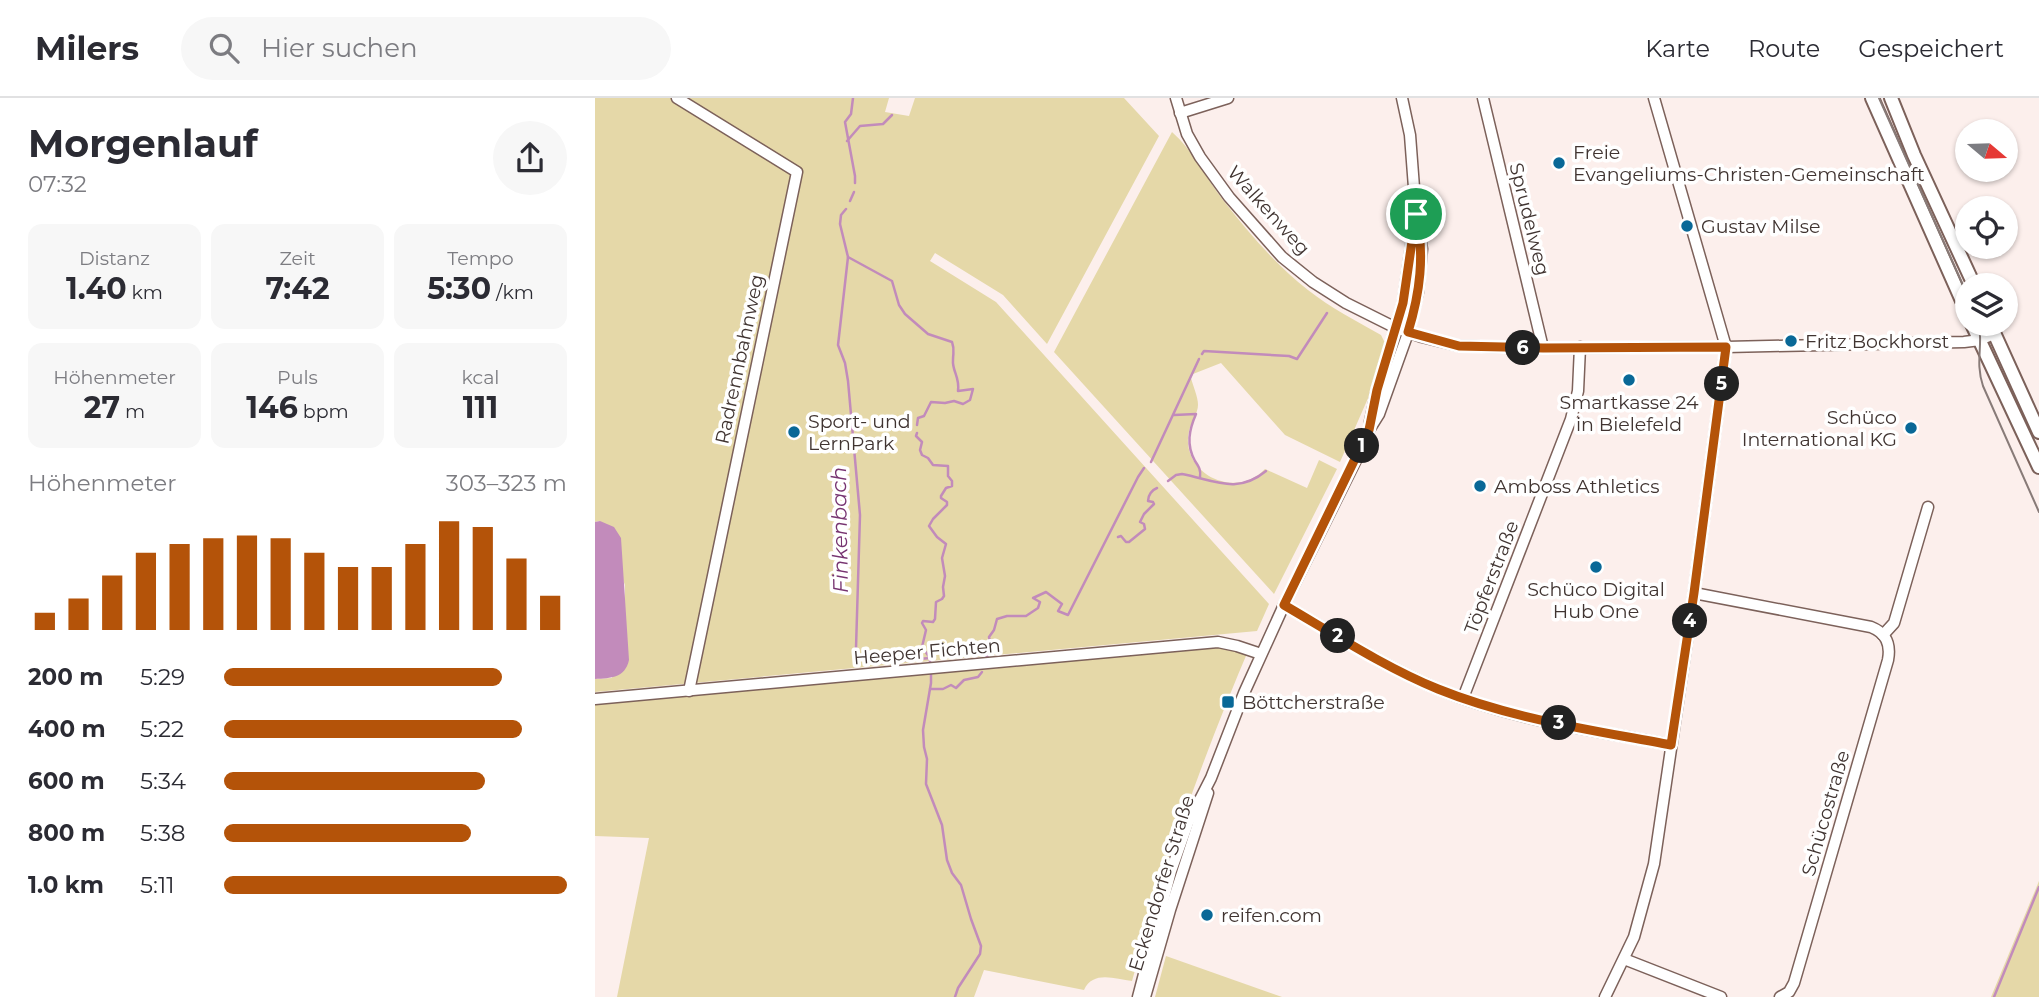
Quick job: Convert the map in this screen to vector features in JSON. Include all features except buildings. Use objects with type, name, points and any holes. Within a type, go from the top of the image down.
[{"type":"main road","points":[[1872,98],[1955,285]]},
{"type":"main road","points":[[1891,98],[1968,273]]},
{"type":"main road","points":[[1978,336],[2039,467]]},
{"type":"main road","points":[[1995,336],[2039,432]]},
{"type":"street","name":"Radrennbahnweg","points":[[677,98],[797,172],[688,691]]},
{"type":"street","name":"Walkenweg","points":[[1176,98],[1187,134],[1200,157],[1230,197],[1282,257],[1328,293],[1408,332],[1459,346],[1543,348],[1916,344],[1980,340],[1984,336]]},
{"type":"street","points":[[1180,113],[1228,98]]},
{"type":"street","name":"Eckendorfer Straße","points":[[1137,997],[1175,858],[1195,808],[1211,778],[1261,654],[1384,401],[1416,306],[1421,271],[1420,233],[1416,214],[1411,135],[1402,98]]},
{"type":"street","name":"Sprudelweg","points":[[1483,98],[1543,348]]},
{"type":"street","points":[[1605,997],[1634,937],[1652,875],[1694,593],[1726,347],[1654,98]]},
{"type":"street","name":"Eckendorfer Straße","points":[[1369,430],[1377,390],[1406,285],[1416,214]]},
{"type":"street","name":"Töpferstraße","points":[[1463,698],[1571,419],[1579,391],[1580,347]]},
{"type":"street","name":"Schücostraße","points":[[1780,997],[1789,992],[1794,983],[1888,660],[1889,649],[1884,635],[1894,623],[1928,507]]},
{"type":"street","points":[[1694,593],[1871,627],[1884,635]]},
{"type":"street","points":[[1284,605],[1401,671],[1463,698],[1522,716],[1671,745]]},
{"type":"street","name":"Heeper Fichten","points":[[595,699],[1217,642],[1261,654]]},
{"type":"street","name":"Eckendorfer Straße","points":[[1145,997],[1211,778]]},
{"type":"street","points":[[1625,959],[1721,997]]},
{"type":"shaded area","points":[[595,98],[889,98],[885,112],[909,116],[915,98],[1124,98],[1159,136],[1047,344],[1003,295],[935,253],[930,261],[996,302],[1269,604],[1257,631],[595,692],[595,679],[612,678],[625,585],[600,521],[595,522]]},
{"type":"shaded area","points":[[1172,132],[1252,236],[1274,259],[1308,290],[1381,335],[1385,343],[1369,396],[1340,462],[1285,435],[1221,363],[1193,374],[1191,378],[1198,405],[1189,431],[1189,449],[1196,464],[1209,476],[1236,483],[1252,479],[1265,469],[1307,488],[1319,460],[1337,469],[1274,594],[1054,352]]},
{"type":"shaded area","points":[[600,521],[614,527],[621,538],[629,660],[621,674],[595,679],[595,522]]},
{"type":"shaded area","points":[[1251,644],[1186,811],[1157,895],[1132,981],[1099,978],[1088,984],[1084,990],[984,970],[974,997],[617,997],[649,838],[595,836],[595,704]]},
{"type":"shaded area","points":[[2039,881],[2039,997],[1991,997]]},
{"type":"shaded area","points":[[1166,956],[1282,997],[1155,997]]},
{"type":"waterway","name":"Finkenbach","points":[[853,98],[851,114],[845,122],[855,183]]},
{"type":"waterway","points":[[847,141],[860,126],[883,124],[892,115]]},
{"type":"waterway","name":"Finkenbach","points":[[850,201],[854,192]]},
{"type":"waterway","name":"Finkenbach","points":[[846,209],[841,215],[840,224],[848,257],[838,345],[848,381],[860,515],[856,648],[863,658],[874,663],[930,658]]},
{"type":"waterway","name":"Finkenbach","points":[[848,257],[892,281],[899,305],[905,314],[928,334],[952,342],[958,391],[973,389],[970,400],[963,404],[954,401],[931,402],[924,416],[918,418],[917,425]]},
{"type":"waterway","points":[[1202,354],[1204,351],[1289,356],[1297,359],[1327,313]]},
{"type":"waterway","points":[[1151,462],[1199,359]]},
{"type":"waterway","points":[[1174,415],[1196,414],[1190,432],[1190,443],[1200,477]]},
{"type":"waterway","name":"Finkenbach","points":[[917,433],[916,436],[922,442],[922,455],[933,465],[948,466],[948,476],[952,481],[952,486],[946,488],[941,496],[947,505],[929,526],[946,544],[942,558],[944,596],[936,602],[933,622],[922,623],[926,630],[922,647],[930,658],[930,666]]},
{"type":"waterway","points":[[986,657],[992,652],[989,637],[997,619],[1026,616],[1038,608],[1040,602],[1033,598],[1046,592],[1062,604],[1058,611],[1068,615],[1144,468]]},
{"type":"waterway","points":[[1168,481],[1182,474],[1235,484],[1255,478],[1266,471]]},
{"type":"waterway","points":[[1118,537],[1121,536],[1129,542],[1145,529],[1140,522],[1154,504],[1148,499],[1157,488]]},
{"type":"waterway","name":"Finkenbach","points":[[931,672],[923,730],[927,759],[926,784],[942,825],[947,860],[961,885],[981,946],[980,954],[955,997]]},
{"type":"waterway","points":[[930,689],[943,689],[951,685],[956,688],[964,680],[978,677],[982,672]]},
{"type":"waterway","points":[[1994,997],[2039,887]]},
{"type":"tram line","points":[[1879,98],[1958,273]]},
{"type":"tram line","points":[[1980,336],[1983,386],[2039,512]]},
{"type":"place","name":"Freie Evangeliums-Christen-Gemeinschaft","points":[[1559,163]]},
{"type":"place","name":"Gustav Milse","points":[[1687,226]]},
{"type":"place","name":"Fritz Bockhorst","points":[[1791,341]]},
{"type":"place","name":"Smartkasse 24 in Bielefeld","points":[[1629,380]]},
{"type":"place","name":"Schüco International KG","points":[[1911,428]]},
{"type":"place","name":"Sport- und LernPark","points":[[794,432]]},
{"type":"place","name":"Amboss Athletics","points":[[1480,486]]},
{"type":"place","name":"Schüco Digital Hub One","points":[[1596,567]]},
{"type":"place","name":"Böttcherstraße","points":[[1228,702]]},
{"type":"place","name":"reifen.com","points":[[1207,915]]},
{"type":"route","points":[[1416,214],[1422,249],[1421,271],[1416,306],[1408,332],[1459,346],[1726,347],[1671,745],[1522,716],[1463,698],[1401,671],[1284,605],[1369,430],[1377,390],[1403,303],[1416,214]]}]
